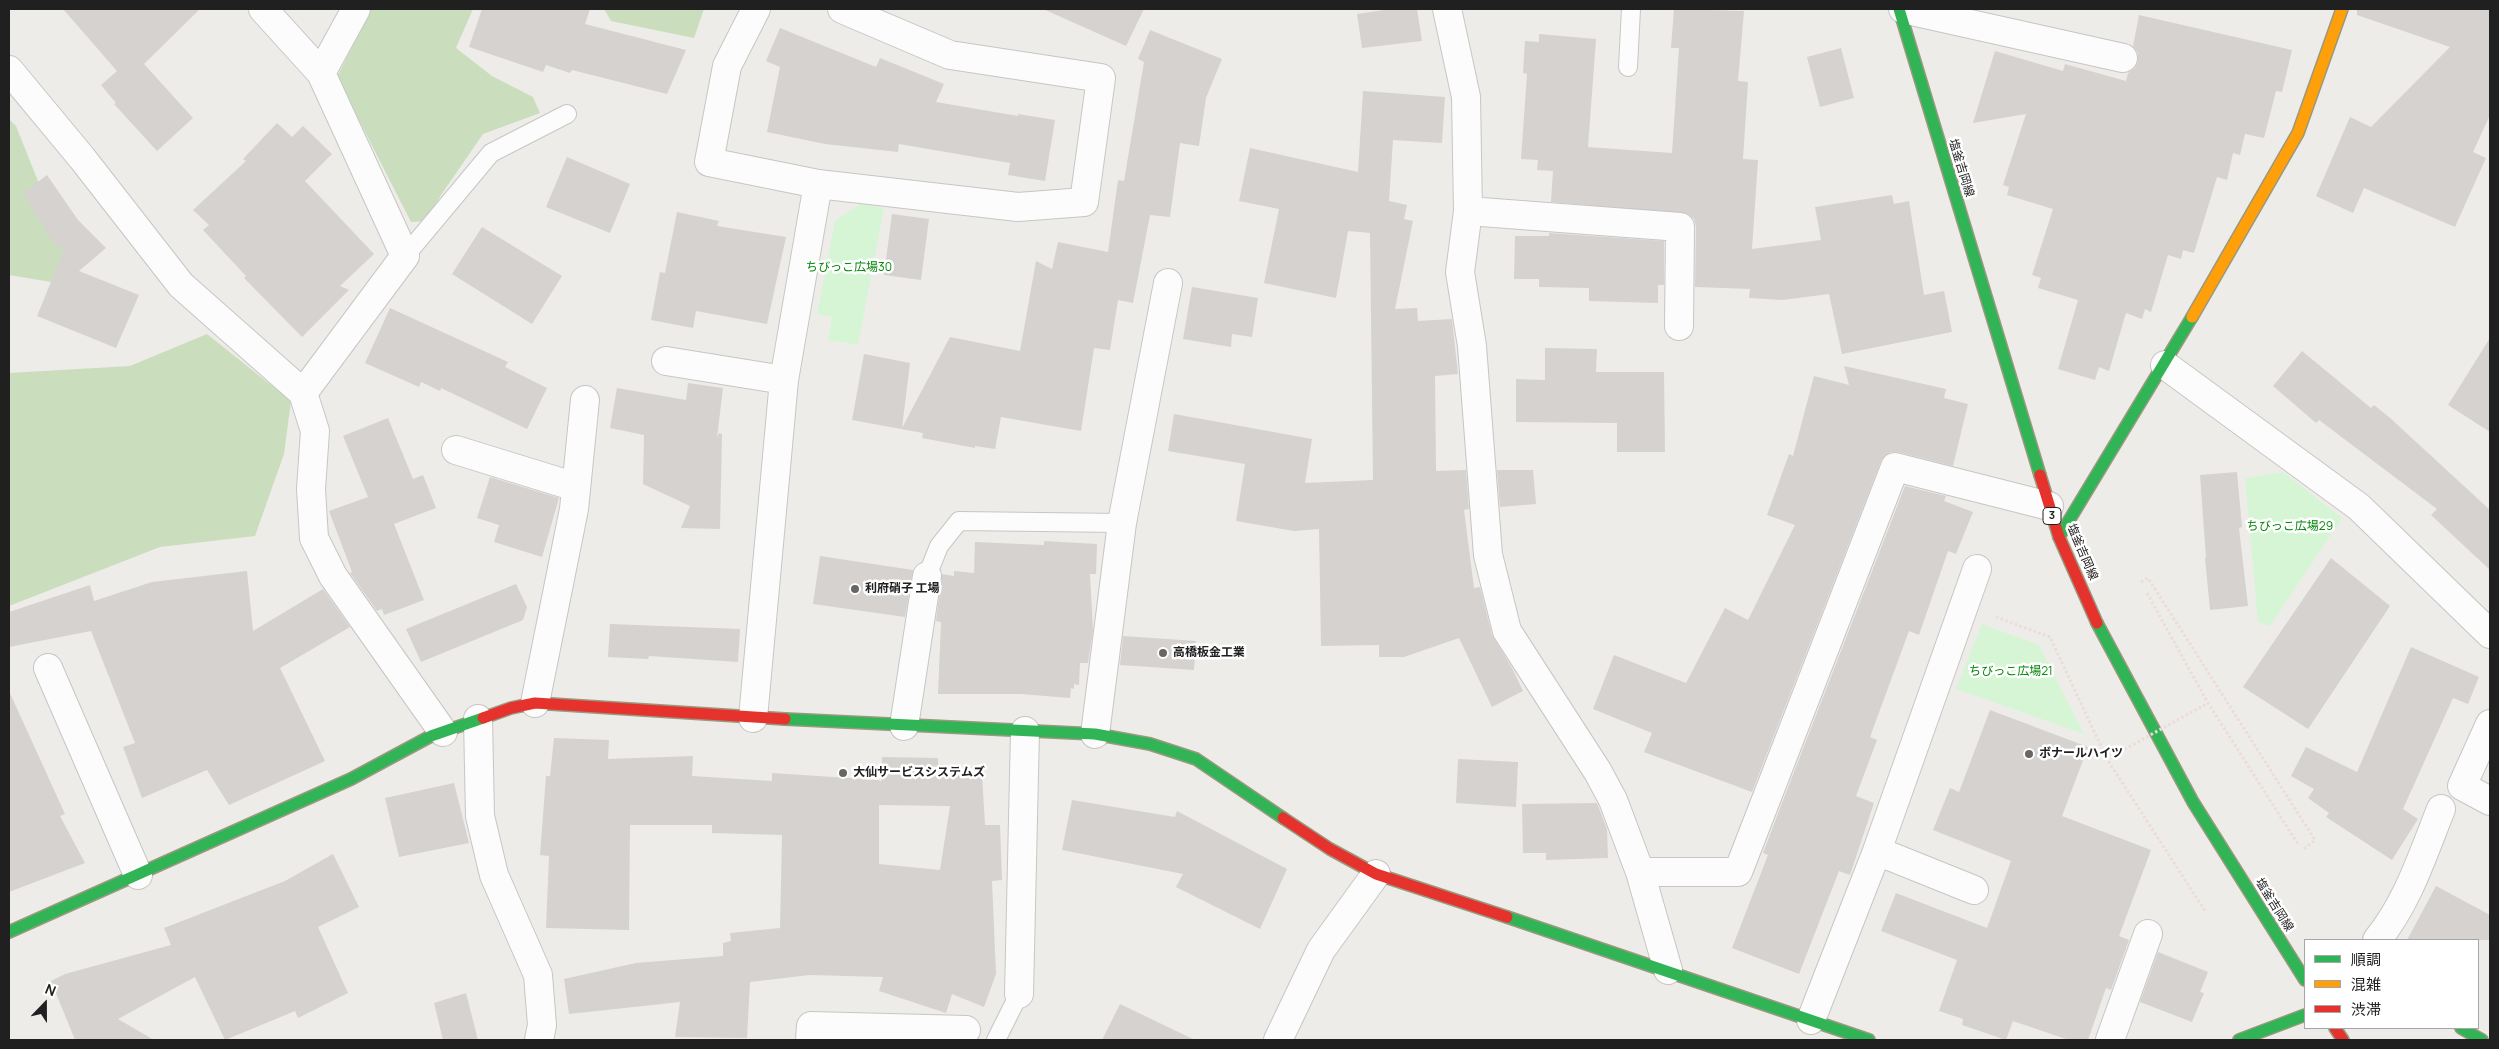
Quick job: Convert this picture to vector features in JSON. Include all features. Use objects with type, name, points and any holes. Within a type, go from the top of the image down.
[{"type":"street","points":[[264,9],[321,73],[405,256],[303,393]]},
{"type":"street","points":[[321,73],[356,9]]},
{"type":"street","points":[[756,9],[727,66],[709,162],[818,184],[1018,207],[1084,202],[1102,78],[950,55],[842,9]]},
{"type":"street","points":[[1447,9],[1466,97],[1468,211],[1460,272],[1472,346],[1488,555],[1507,631],[1598,772],[1613,800],[1640,872],[1668,970]]},
{"type":"street","name":"塩釜吉岡線","points":[[1899,9],[2059,537],[2105,641],[2193,802],[2304,978]]},
{"type":"street","points":[[1903,9],[2122,58]]},
{"type":"street","points":[[2059,537],[2165,365],[2298,133],[2342,9]]},
{"type":"street","points":[[9,70],[82,158],[181,285],[303,393],[315,431],[311,489],[314,538],[333,576],[443,732]]},
{"type":"street","points":[[752,718],[784,380],[818,184]]},
{"type":"street","points":[[1468,211],[1680,227],[1679,326]]},
{"type":"street","points":[[1095,734],[1122,523],[1168,283]]},
{"type":"street","points":[[666,361],[784,380]]},
{"type":"street","points":[[2165,365],[2359,507],[2490,634]]},
{"type":"street","points":[[535,703],[574,509],[585,400]]},
{"type":"street","points":[[456,450],[576,487]]},
{"type":"street","points":[[1640,872],[1738,872],[1895,467],[2049,506]]},
{"type":"street","points":[[1811,1020],[1877,851],[1977,569]]},
{"type":"street","points":[[904,726],[927,576]]},
{"type":"street","points":[[48,668],[138,875]]},
{"type":"street","points":[[9,932],[350,779],[443,732],[510,708],[535,703],[752,718],[1095,734],[1150,744],[1196,759],[1330,849],[1376,874],[1668,970],[1869,1040]]},
{"type":"street","points":[[478,719],[480,816],[494,875],[538,975],[542,1025],[539,1040]]},
{"type":"street","points":[[2490,724],[2462,786],[2490,801]]},
{"type":"street","points":[[1018,994],[1025,731]]},
{"type":"street","points":[[2378,939],[2391,923],[2413,881],[2441,809]]},
{"type":"street","points":[[1877,851],[1974,890]]},
{"type":"street","points":[[1278,1040],[1321,950],[1376,874]]},
{"type":"street","points":[[2110,1040],[2148,934]]},
{"type":"street","points":[[2238,1040],[2304,1015]]},
{"type":"street","points":[[810,1040],[811,1026],[966,1030]]},
{"type":"street","points":[[2336,1029],[2343,1040]]},
{"type":"street","points":[[2462,1029],[2482,1040]]},
{"type":"lane","points":[[1628,67],[1631,9]]},
{"type":"lane","points":[[405,256],[491,153],[567,114]]},
{"type":"lane","points":[[927,576],[939,546],[959,521],[1122,523]]},
{"type":"lane","points":[[996,1040],[1018,994]]},
{"type":"path","points":[[2141,582],[2148,578],[2314,840],[2303,850]]},
{"type":"path","points":[[2147,593],[2208,703],[2298,844]]},
{"type":"path","points":[[1964,605],[2050,637],[2107,759],[2205,911]]},
{"type":"path","points":[[2107,759],[2208,703]]},
{"type":"green space","points":[[371,9],[473,9],[456,48],[492,76],[533,97],[540,113],[483,134],[441,195],[426,221],[411,222],[337,77]]},
{"type":"green space","points":[[604,9],[704,9],[694,38],[611,21]]},
{"type":"green space","points":[[9,119],[16,126],[72,266],[57,283],[9,275]]},
{"type":"green space","name":"ちびっこ広場30","points":[[860,204],[884,208],[858,345],[828,340],[832,317],[817,314],[835,221]]},
{"type":"green space","points":[[207,334],[291,401],[284,454],[255,536],[160,547],[9,606],[9,373],[130,366]]},
{"type":"green space","name":"ちびっこ広場29","points":[[2283,472],[2342,518],[2270,626],[2258,622],[2245,478]]},
{"type":"green space","name":"ちびっこ広場21","points":[[1982,624],[2039,645],[2084,734],[1956,689]]},
{"type":"building","points":[[63,9],[200,9],[144,64],[193,118],[157,151],[114,104],[116,103],[101,85],[117,71]]},
{"type":"building","points":[[482,9],[590,9],[585,24],[686,50],[667,94],[572,70],[570,73],[546,65],[543,72],[469,47]]},
{"type":"building","points":[[1043,9],[1144,9],[1126,46]]},
{"type":"building","points":[[1391,9],[1417,9],[1422,41],[1362,48],[1357,14]]},
{"type":"building","points":[[1674,9],[1744,11],[1738,81],[1748,82],[1743,159],[1758,160],[1752,249],[1821,240],[1815,207],[1892,195],[1894,204],[1909,201],[1924,295],[1944,291],[1952,332],[1842,354],[1829,294],[1782,300],[1749,298],[1750,289],[1695,287],[1696,227],[1694,219],[1688,214],[1551,202],[1553,171],[1537,170],[1538,160],[1521,159],[1527,74],[1523,73],[1525,41],[1539,42],[1539,34],[1596,39],[1588,147],[1672,153],[1679,48],[1671,48]]},
{"type":"building","points":[[2357,9],[2490,9],[2490,115],[2473,152],[2486,158],[2455,227],[2364,188],[2353,213],[2316,196],[2350,117],[2371,127],[2450,47],[2357,15]]},
{"type":"building","points":[[2139,15],[2292,50],[2282,92],[2276,91],[2264,138],[2245,134],[2240,155],[2233,153],[2227,180],[2217,177],[2194,253],[2183,250],[2181,259],[2168,255],[2151,312],[2145,309],[2142,319],[2126,313],[2109,371],[2099,367],[2095,380],[2058,369],[2078,300],[2038,288],[2041,278],[2032,275],[2053,209],[2007,195],[2009,187],[2003,185],[2026,114],[1973,123],[1995,51],[2063,71],[2065,64],[2126,81],[2128,73],[2135,68],[2138,61],[2138,53],[2133,46]]},
{"type":"building","points":[[780,28],[876,67],[880,58],[944,84],[936,102],[1018,116],[1018,114],[1055,120],[1045,181],[1008,175],[1010,163],[899,144],[898,152],[825,144],[767,132],[780,67],[766,61]]},
{"type":"building","points":[[1150,30],[1222,59],[1206,98],[1199,146],[1180,143],[1170,217],[1150,215],[1133,303],[1118,300],[1110,350],[1094,348],[1081,431],[1001,417],[995,449],[975,446],[975,448],[922,438],[923,433],[852,420],[864,354],[910,363],[902,428],[950,337],[1020,351],[1036,261],[1052,269],[1058,242],[1108,252],[1118,180],[1124,181],[1144,62],[1138,59]]},
{"type":"building","points":[[1841,48],[1854,98],[1820,107],[1807,57]]},
{"type":"building","points":[[1363,91],[1445,97],[1442,143],[1393,140],[1389,201],[1407,205],[1404,219],[1413,221],[1395,309],[1417,308],[1418,321],[1452,319],[1458,374],[1435,376],[1436,471],[1466,470],[1469,509],[1464,510],[1474,588],[1480,587],[1492,635],[1512,668],[1523,691],[1492,707],[1459,638],[1404,657],[1379,657],[1379,645],[1321,646],[1319,529],[1294,531],[1236,521],[1245,464],[1168,451],[1174,414],[1312,439],[1305,483],[1373,480],[1370,233],[1348,231],[1336,298],[1264,283],[1279,209],[1239,201],[1250,148],[1358,172]]},
{"type":"building","points":[[277,123],[292,137],[303,126],[332,154],[305,181],[374,254],[340,286],[349,290],[302,337],[244,278],[246,276],[203,230],[209,225],[193,210],[246,161],[243,159]]},
{"type":"building","points":[[567,157],[630,184],[610,233],[546,207]]},
{"type":"building","points":[[47,175],[78,220],[106,248],[79,271],[139,295],[116,348],[37,316],[64,250],[52,241],[23,193]]},
{"type":"building","points":[[677,212],[719,221],[717,226],[786,237],[767,324],[696,311],[693,328],[651,320],[660,272],[665,273]]},
{"type":"building","points":[[892,214],[929,219],[921,280],[884,275]]},
{"type":"building","points":[[482,227],[562,276],[532,324],[452,274]]},
{"type":"building","points":[[1549,233],[1664,241],[1664,285],[1658,285],[1658,303],[1589,301],[1589,288],[1539,287],[1539,279],[1514,279],[1515,236],[1549,236]]},
{"type":"building","points":[[1192,287],[1258,298],[1252,337],[1232,334],[1231,347],[1183,339]]},
{"type":"building","points":[[390,308],[508,362],[505,367],[547,388],[527,429],[441,388],[440,391],[421,382],[419,387],[365,363]]},
{"type":"building","points":[[2490,338],[2490,432],[2448,405]]},
{"type":"building","points":[[1545,348],[1597,349],[1596,372],[1664,372],[1665,452],[1617,452],[1617,423],[1516,422],[1516,379],[1545,380]]},
{"type":"building","points":[[2302,351],[2371,408],[2374,405],[2389,417],[2490,510],[2490,570],[2431,515],[2437,509],[2319,420],[2316,423],[2273,386]]},
{"type":"building","points":[[1844,366],[1946,389],[1944,398],[1968,404],[1953,466],[1898,452],[1891,452],[1881,461],[1752,792],[1644,752],[1652,733],[1593,709],[1614,655],[1686,683],[1725,608],[1748,620],[1795,525],[1767,515],[1789,454],[1793,456],[1814,376],[1849,385]]},
{"type":"building","points":[[688,383],[723,388],[717,438],[719,433],[722,434],[720,529],[681,528],[690,506],[643,484],[644,435],[610,428],[617,388],[686,400]]},
{"type":"building","points":[[388,418],[413,479],[423,475],[436,508],[394,524],[424,600],[384,615],[382,609],[377,611],[350,573],[352,572],[329,511],[368,497],[343,436]]},
{"type":"building","points":[[1497,470],[1533,470],[1536,504],[1500,507]]},
{"type":"building","points":[[2237,472],[2242,527],[2239,528],[2248,606],[2210,610],[2200,475]]},
{"type":"building","points":[[490,477],[559,498],[542,557],[494,542],[499,525],[477,518]]},
{"type":"building","points":[[1905,486],[1946,496],[1944,501],[1973,512],[1956,554],[1948,551],[1919,635],[1909,631],[1870,737],[1877,740],[1856,796],[1874,803],[1850,875],[1839,871],[1799,974],[1732,948],[1768,855],[1763,853]]},
{"type":"building","points":[[1044,541],[1097,544],[1096,574],[1090,574],[1093,630],[1088,663],[1080,663],[1079,685],[1074,684],[1074,689],[1071,688],[1070,698],[1021,694],[938,694],[941,622],[936,621],[942,574],[954,576],[954,571],[974,573],[975,542],[1044,545]]},
{"type":"building","points":[[820,556],[913,570],[905,617],[813,604]]},
{"type":"building","points":[[2331,558],[2390,606],[2308,729],[2243,687]]},
{"type":"building","points":[[247,571],[253,631],[323,589],[350,627],[280,668],[325,761],[229,805],[207,770],[142,798],[123,747],[135,743],[91,631],[9,647],[9,612],[90,585],[94,601],[152,582]]},
{"type":"building","points":[[516,584],[527,607],[523,620],[421,662],[406,629]]},
{"type":"building","points":[[610,624],[740,629],[738,662],[649,656],[648,659],[608,657]]},
{"type":"building","points":[[1123,636],[1196,641],[1194,670],[1120,665]]},
{"type":"building","points":[[2411,647],[2479,677],[2468,704],[2453,698],[2403,809],[2418,819],[2392,860],[2326,817],[2329,813],[2308,798],[2314,789],[2291,776],[2306,747],[2357,772]]},
{"type":"building","points":[[9,691],[65,814],[60,816],[85,863],[9,892]]},
{"type":"building","points":[[1990,710],[2088,747],[2062,816],[2151,850],[2119,936],[2129,940],[2111,990],[2106,988],[2088,1040],[2069,1040],[2013,1021],[2006,1040],[1962,1025],[1963,1019],[1939,1011],[1957,960],[1881,931],[1896,893],[1987,928],[2011,861],[1933,830],[1950,788],[1959,792]]},
{"type":"building","points":[[554,738],[609,740],[608,759],[693,756],[692,776],[772,781],[772,773],[879,780],[881,782],[882,757],[938,758],[939,777],[982,774],[985,825],[1000,825],[1002,880],[992,881],[996,974],[984,1007],[952,994],[946,1013],[879,991],[883,977],[810,975],[750,982],[747,1038],[675,1037],[680,1002],[569,1014],[564,979],[636,963],[723,956],[723,943],[731,941],[730,933],[780,928],[782,835],[712,833],[712,825],[630,825],[629,930],[546,928],[549,856],[540,855],[546,776],[550,776]],"holes":[[[879,805],[950,806],[940,870],[879,864]]]},
{"type":"building","points":[[1458,759],[1518,762],[1516,807],[1456,803]]},
{"type":"building","points":[[454,783],[469,843],[399,857],[385,798]]},
{"type":"building","points":[[1072,800],[1175,817],[1177,811],[1287,869],[1260,929],[1176,887],[1183,874],[1062,850]]},
{"type":"building","points":[[1597,803],[1607,829],[1608,858],[1546,860],[1546,853],[1523,853],[1522,804]]},
{"type":"building","points":[[333,854],[359,907],[318,927],[348,993],[298,1018],[295,1011],[225,1040],[195,977],[118,1019],[154,1040],[75,1040],[51,981],[65,974],[171,945],[164,928],[285,881]]},
{"type":"building","points":[[2436,886],[2490,915],[2490,940],[2408,939]]},
{"type":"building","points":[[2158,952],[2208,972],[2200,992],[2204,993],[2192,1022],[2140,1002]]},
{"type":"building","points":[[466,993],[478,1040],[443,1040],[434,1003]]},
{"type":"building","points":[[1120,1004],[1195,1040],[1102,1040]]},
{"type":"traffic: fast","points":[[1899,9],[2040,475]]},
{"type":"traffic: fast","points":[[2059,537],[2192,317]]},
{"type":"traffic: fast","points":[[2097,623],[2193,802],[2304,978]]},
{"type":"traffic: fast","points":[[9,932],[351,779],[431,736],[483,718]]},
{"type":"traffic: fast","points":[[785,719],[1095,734],[1150,744],[1196,759],[1283,818]]},
{"type":"traffic: fast","points":[[1507,917],[1869,1040]]},
{"type":"traffic: fast","points":[[2239,1040],[2304,1015]]},
{"type":"traffic: fast","points":[[2463,1029],[2482,1040]]},
{"type":"traffic: slow","points":[[2192,317],[2298,133],[2342,9]]},
{"type":"traffic: jam","points":[[2040,475],[2059,537],[2097,623]]},
{"type":"traffic: jam","points":[[483,718],[511,708],[535,703],[785,719]]},
{"type":"traffic: jam","points":[[1283,818],[1330,849],[1376,874],[1507,917]]},
{"type":"traffic: jam","points":[[2336,1029],[2343,1040]]},
{"type":"place","name":"利府硝子 工場","points":[[855,589]]},
{"type":"place","name":"高橋板金工業","points":[[1163,653]]},
{"type":"place","name":"ボナールハイツ","points":[[2029,754]]},
{"type":"place","name":"大仙サービスシステムズ","points":[[843,773]]}]
